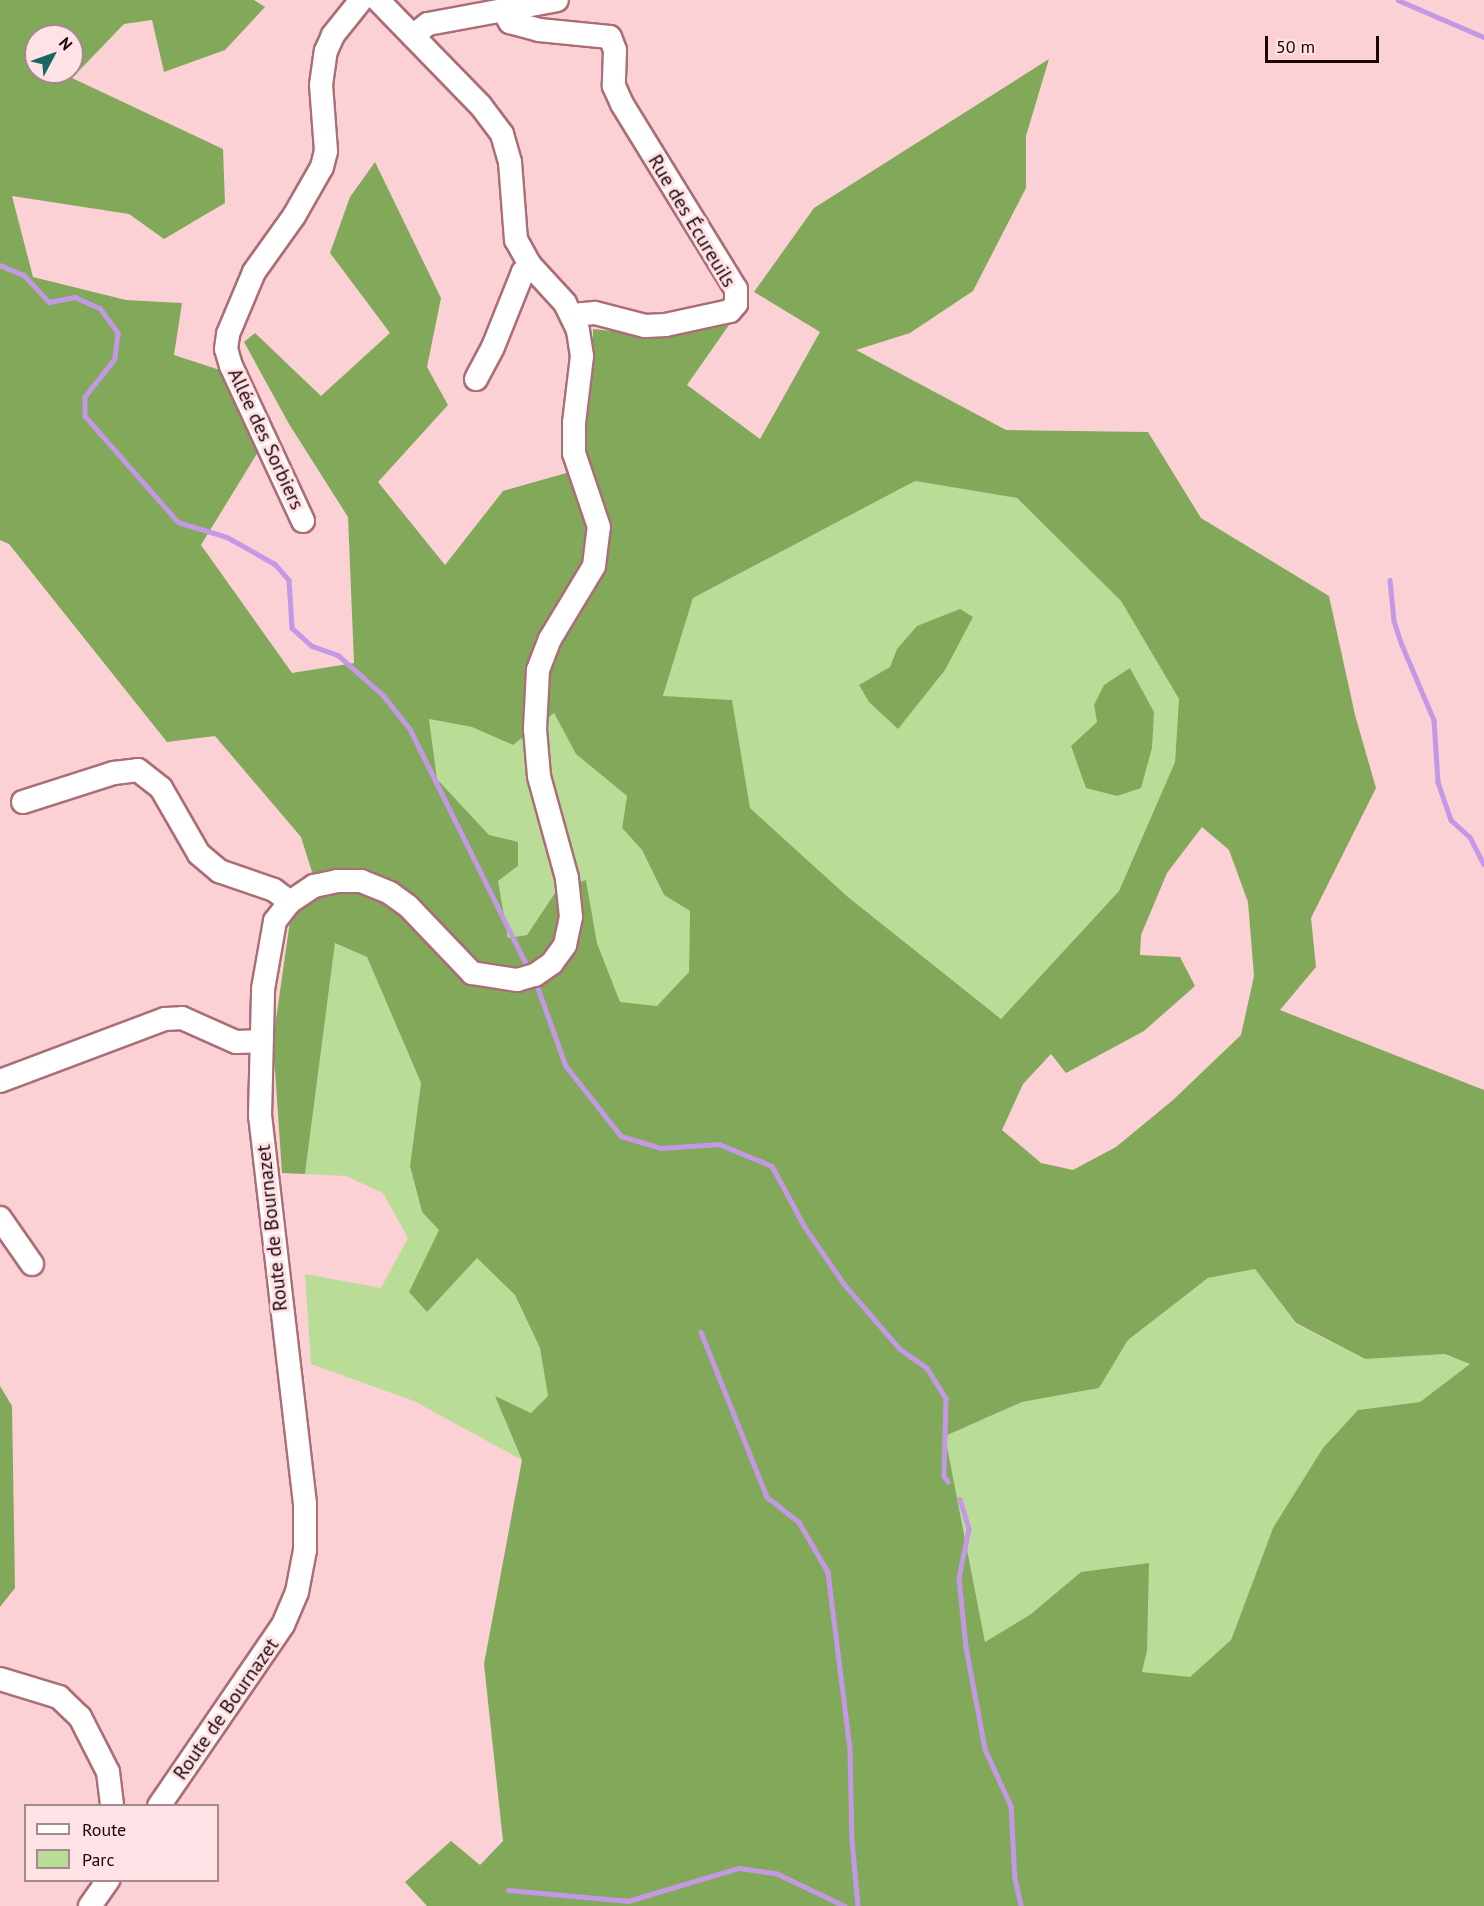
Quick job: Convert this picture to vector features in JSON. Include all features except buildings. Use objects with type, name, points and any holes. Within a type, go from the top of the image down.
[{"type":"street","name":"Allée des Sorbiers","points":[[303,521],[231,366],[226,349],[228,334],[254,272],[294,216],[322,166],[326,152],[321,85],[326,51],[333,35],[361,0]]},
{"type":"street","points":[[378,0],[502,134],[510,162],[516,240],[530,265],[558,293],[572,315]]},
{"type":"street","points":[[413,36],[428,24],[504,12],[557,0]]},
{"type":"street","name":"Rue des Écureuils","points":[[504,12],[510,22],[539,30],[610,37],[615,50],[614,86],[633,125],[736,289],[736,304],[714,316],[666,325],[645,326],[595,313],[572,315]]},
{"type":"street","points":[[476,380],[523,272],[530,265]]},
{"type":"street","name":"Route de Bournazet","points":[[160,1804],[283,1625],[297,1592],[305,1550],[305,1503],[265,1179],[259,1041],[270,937],[290,902],[314,886],[337,880],[361,881],[390,893],[408,906],[472,973],[517,980],[535,975],[552,963],[565,945],[571,917],[567,878],[539,776],[536,729],[538,670],[550,639],[594,566],[599,527],[574,453],[573,423],[582,356],[572,315]]},
{"type":"street","points":[[23,802],[114,773],[138,770],[161,788],[199,854],[219,871],[274,890],[290,902]]},
{"type":"street","points":[[0,1082],[165,1019],[182,1018],[236,1042],[259,1041]]},
{"type":"street","points":[[0,1218],[32,1264]]},
{"type":"street","points":[[0,1678],[59,1697],[80,1717],[108,1772],[112,1804]]},
{"type":"street","points":[[90,1906],[107,1882]]},
{"type":"green space","points":[[0,0],[254,0],[265,7],[225,50],[164,72],[152,20],[124,24],[84,66],[84,24],[24,24],[24,84],[84,84],[223,149],[225,203],[164,239],[129,214],[12,196],[33,277],[126,300],[182,303],[174,355],[220,370],[243,407],[258,452],[201,545],[292,673],[354,663],[348,517],[289,424],[244,342],[255,333],[321,396],[390,333],[330,253],[350,197],[375,162],[441,298],[427,367],[448,405],[378,482],[445,565],[503,491],[570,472],[593,364],[593,329],[660,336],[729,325],[687,385],[760,439],[820,332],[754,292],[814,208],[1049,59],[1026,136],[1026,188],[973,291],[910,333],[856,350],[1006,430],[1148,432],[1201,518],[1329,596],[1355,715],[1376,788],[1311,918],[1316,967],[1280,1010],[1484,1090],[1484,1906],[427,1906],[405,1882],[451,1841],[480,1865],[503,1841],[484,1664],[522,1460],[495,1396],[531,1413],[548,1396],[540,1348],[515,1295],[477,1258],[427,1312],[409,1292],[439,1230],[422,1212],[410,1166],[421,1083],[367,957],[335,943],[305,1174],[282,1173],[273,1041],[291,914],[312,872],[301,837],[215,736],[167,742],[9,544],[0,540]],"holes":[[[915,481],[1017,498],[1121,601],[1179,699],[1175,762],[1119,891],[1001,1019],[848,897],[750,808],[732,700],[663,696],[693,598]],[[554,713],[576,754],[627,796],[622,828],[642,850],[664,895],[690,911],[689,972],[657,1006],[620,1002],[597,943],[586,880],[557,890],[527,935],[508,938],[498,881],[518,866],[518,842],[489,835],[437,779],[429,719],[472,727],[513,745]],[[1202,827],[1229,850],[1248,902],[1254,976],[1241,1035],[1173,1100],[1116,1147],[1073,1170],[1041,1163],[1002,1130],[1023,1084],[1051,1054],[1066,1073],[1144,1031],[1195,986],[1180,957],[1140,955],[1141,935],[1167,873]],[[1255,1269],[1296,1323],[1365,1359],[1445,1354],[1470,1364],[1420,1402],[1358,1410],[1323,1448],[1273,1528],[1231,1640],[1190,1677],[1142,1672],[1147,1651],[1149,1563],[1081,1572],[1031,1614],[985,1642],[945,1436],[1022,1402],[1099,1388],[1128,1340],[1208,1278]]]},
{"type":"green space","points":[[915,481],[1017,498],[1121,601],[1179,699],[1175,762],[1119,891],[1001,1019],[848,897],[750,808],[732,700],[663,697],[693,598]]},
{"type":"green space","points":[[960,609],[973,617],[945,670],[898,729],[869,702],[859,685],[890,667],[897,649],[917,626]]},
{"type":"green space","points":[[1130,668],[1154,712],[1152,748],[1141,788],[1117,796],[1086,788],[1071,746],[1097,722],[1094,705],[1104,685]]},
{"type":"green space","points":[[554,713],[576,754],[627,796],[622,828],[642,850],[664,895],[690,911],[689,972],[657,1007],[620,1002],[597,943],[586,880],[557,890],[527,935],[508,938],[498,881],[518,866],[437,779],[429,719],[472,727],[513,745]]},
{"type":"green space","points":[[335,943],[367,957],[421,1083],[410,1166],[422,1212],[439,1230],[410,1292],[427,1312],[477,1258],[515,1295],[540,1348],[548,1396],[532,1413],[496,1397],[522,1460],[414,1401],[311,1364],[305,1274],[381,1288],[408,1238],[383,1193],[346,1176],[305,1174]]},
{"type":"green space","points":[[1255,1269],[1296,1324],[1364,1359],[1445,1354],[1471,1364],[1420,1402],[1358,1410],[1273,1528],[1231,1640],[1190,1678],[1142,1673],[1147,1651],[1081,1572],[1031,1614],[985,1642],[945,1436],[1022,1402],[1099,1388],[1128,1340],[1208,1278]]},
{"type":"green space","points":[[0,1386],[12,1406],[15,1588],[0,1607]]},
{"type":"waterway","points":[[1398,0],[1484,37]]},
{"type":"waterway","points":[[0,265],[24,275],[49,302],[75,297],[100,308],[118,333],[115,359],[85,397],[85,416],[178,522],[227,537],[275,564],[289,580],[292,628],[312,646],[338,655],[383,695],[410,729],[526,964]]},
{"type":"waterway","points":[[1390,580],[1394,621],[1434,720],[1438,782],[1451,820],[1470,837],[1484,864]]},
{"type":"waterway","points":[[538,988],[566,1066],[621,1136],[661,1148],[719,1144],[772,1166],[805,1227],[844,1284],[900,1349],[927,1368],[946,1398],[944,1476],[948,1482]]},
{"type":"waterway","points":[[701,1332],[767,1497],[799,1522],[828,1572],[850,1748],[852,1840],[858,1906]]},
{"type":"waterway","points":[[960,1499],[969,1529],[959,1578],[966,1647],[985,1749],[1011,1806],[1015,1879],[1021,1906]]},
{"type":"waterway","points":[[508,1890],[628,1901],[739,1868],[776,1873],[845,1906]]}]
